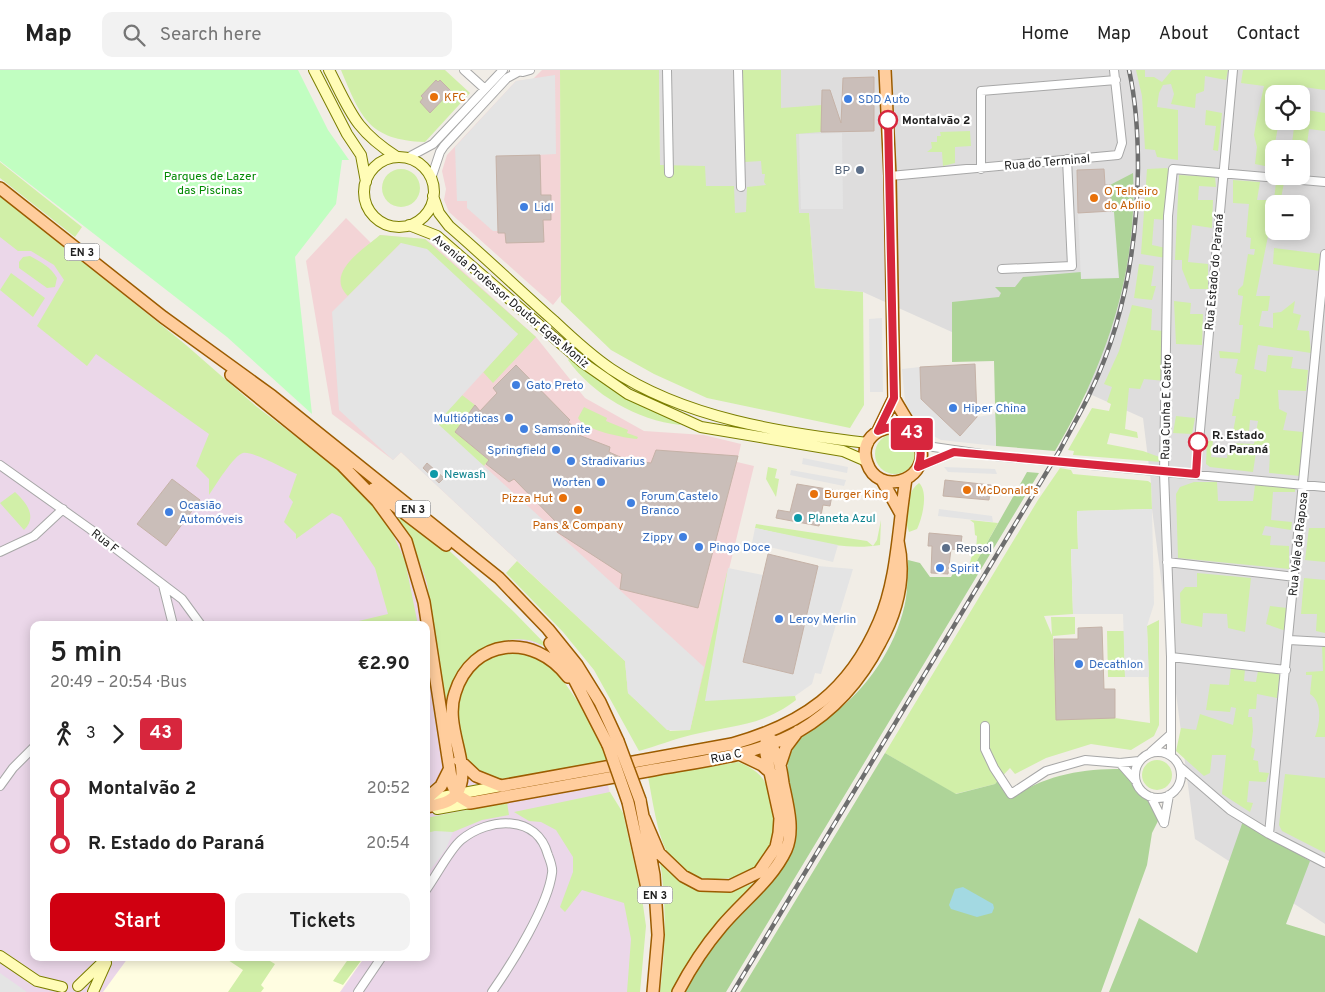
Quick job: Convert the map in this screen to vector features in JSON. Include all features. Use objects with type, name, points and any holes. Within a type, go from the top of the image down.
[{"type":"main road","points":[[314,70],[347,134],[361,154],[366,182],[365,202],[375,218],[391,226],[408,226],[425,214],[433,196],[431,179],[421,165],[402,158],[373,142],[356,123],[329,70]]},
{"type":"main road","points":[[885,70],[890,176],[894,398],[878,431],[868,443],[866,461],[873,473],[882,480],[901,514]]},
{"type":"main road","points":[[366,182],[378,165],[402,158]]},
{"type":"main road","name":"EN 3","points":[[0,188],[163,317],[266,405],[494,582],[544,634],[571,673],[613,743],[640,800],[654,875],[658,935],[653,992]]},
{"type":"main road","name":"Avenida Professor Doutor Egas Moniz","points":[[433,196],[439,213],[449,226],[581,346],[611,369],[649,391],[694,410],[727,419],[868,443]]},
{"type":"main road","name":"Avenida Professor Doutor Egas Moniz","points":[[408,226],[437,236],[568,350],[628,394],[701,427],[843,451],[866,461]]},
{"type":"main road","name":"EN 3","points":[[163,317],[272,396],[499,578],[548,628],[577,665],[600,702],[613,743],[647,878],[651,936],[645,992]]},
{"type":"main road","points":[[882,480],[892,482],[906,479],[918,467],[922,456],[917,440],[894,398]]},
{"type":"main road","points":[[878,431],[895,426],[906,429],[917,440]]},
{"type":"main road","points":[[342,465],[377,501],[406,541],[424,602],[427,621]]},
{"type":"main road","name":"Rua C","points":[[430,798],[732,744],[756,737],[798,719],[827,698],[855,664],[879,622],[898,541],[906,479]]},
{"type":"main road","name":"Rua C","points":[[430,810],[739,754],[798,731],[835,704],[866,670],[889,626],[900,586],[902,561],[898,541]]},
{"type":"main road","points":[[430,642],[452,784],[457,794],[470,803]]},
{"type":"main road","points":[[430,805],[447,802],[457,794],[462,781],[451,719],[454,694],[464,673],[484,655],[504,647],[526,647],[546,656],[564,673],[591,709]]},
{"type":"main road","points":[[768,744],[781,732],[801,722],[827,698]]},
{"type":"main road","points":[[678,992],[690,970],[722,926],[768,878],[786,849],[790,816],[776,769],[786,747],[798,731]]},
{"type":"main road","points":[[644,818],[659,853],[683,876],[700,885],[730,886],[759,872],[776,847],[780,818],[774,751],[768,744],[756,737]]},
{"type":"main road","points":[[739,754],[762,765],[776,769]]},
{"type":"main road","points":[[459,760],[476,776],[501,786]]},
{"type":"main road","points":[[430,796],[441,786],[449,770]]},
{"type":"main road","points":[[0,956],[37,981],[59,990],[83,989],[106,961]]},
{"type":"main road","points":[[93,992],[107,961]]},
{"type":"main road","points":[[37,981],[44,992]]},
{"type":"street","points":[[464,70],[485,89]]},
{"type":"street","points":[[402,158],[433,144],[503,70]]},
{"type":"street","points":[[431,179],[440,152],[444,146],[507,78],[516,71],[530,70]]},
{"type":"street","points":[[667,70],[669,172]]},
{"type":"street","points":[[738,70],[741,187]]},
{"type":"street","name":"Rua do Terminal","points":[[890,176],[1118,155],[1122,143],[1114,70]]},
{"type":"street","name":"Rua Estado do Paraná","points":[[1196,474],[1233,70]]},
{"type":"street","points":[[981,169],[981,91],[1116,80]]},
{"type":"street","points":[[1002,268],[1072,266],[1067,159]]},
{"type":"street","name":"Rua Cunha E Castro","points":[[1171,755],[1171,657],[1164,473],[1168,216],[1173,168],[1223,173]]},
{"type":"street","points":[[1223,173],[1325,182]]},
{"type":"street","name":"Rua Vale da Raposa","points":[[1269,834],[1325,254]]},
{"type":"street","points":[[917,440],[954,452],[1325,487]]},
{"type":"street","points":[[918,467],[954,452]]},
{"type":"street","name":"Rua F","points":[[0,464],[182,599],[198,621]]},
{"type":"street","points":[[0,552],[34,536],[63,510]]},
{"type":"street","points":[[1167,562],[1295,577]]},
{"type":"street","points":[[163,585],[172,621]]},
{"type":"street","points":[[1289,640],[1325,642]]},
{"type":"street","points":[[1171,657],[1286,670]]},
{"type":"street","points":[[985,726],[985,750],[1011,794],[1046,771],[1085,760],[1120,763],[1139,761]]},
{"type":"street","points":[[1136,781],[1136,767],[1139,761],[1170,735]]},
{"type":"street","points":[[0,786],[13,768],[30,751]]},
{"type":"street","points":[[1151,752],[1164,752],[1171,755],[1180,767],[1230,810],[1269,834],[1325,863]]},
{"type":"street","points":[[1120,763],[1136,781],[1139,788],[1151,797],[1164,823],[1169,795],[1180,782],[1195,778]]},
{"type":"street","points":[[1180,767],[1180,782]]},
{"type":"street","points":[[1151,797],[1169,795]]},
{"type":"street","points":[[430,884],[460,840],[484,826],[509,824],[528,826],[545,844],[553,872],[540,910],[492,992]]},
{"type":"street","points":[[358,992],[379,961]]},
{"type":"shaded area","points":[[542,70],[560,70],[561,295],[553,305],[449,212],[444,200],[446,189],[442,171],[447,155],[516,81],[533,79]]},
{"type":"shaded area","points":[[659,70],[1325,70],[1325,924],[1195,839],[1152,509],[1151,483],[1143,418],[863,292],[815,288],[809,213],[734,213],[734,186],[706,186],[660,165]]},
{"type":"shaded area","points":[[555,75],[556,154],[496,157],[498,231],[493,231],[467,208],[467,201],[457,201],[455,147],[516,81]]},
{"type":"shaded area","points":[[842,133],[843,209],[801,209],[799,134]]},
{"type":"shaded area","points":[[0,201],[311,451],[433,541],[539,642],[581,713],[598,750],[610,793],[639,950],[631,992],[0,992]]},
{"type":"shaded area","points":[[1114,212],[1119,278],[1081,279],[1078,213]]},
{"type":"shaded area","points":[[346,218],[371,243],[380,235],[425,239],[435,246],[536,337],[585,398],[644,431],[704,435],[741,444],[737,462],[754,466],[690,730],[628,693],[625,661],[401,452],[393,460],[332,414],[306,261]]},
{"type":"shaded area","points":[[401,243],[427,249],[518,334],[437,423],[704,667],[690,730],[667,730],[628,693],[625,661],[401,452],[393,460],[339,410],[332,312]]},
{"type":"shaded area","points":[[882,318],[883,392],[870,392],[869,319]]},
{"type":"shaded area","points":[[920,367],[921,399],[960,435],[977,417],[995,414],[996,446],[941,440],[928,433],[915,421],[905,401],[902,369]]},
{"type":"shaded area","points":[[803,458],[848,467],[847,473],[802,464]]},
{"type":"shaded area","points":[[944,467],[995,469],[997,474],[948,472]]},
{"type":"shaded area","points":[[791,470],[846,480],[844,486],[790,475]]},
{"type":"shaded area","points":[[939,509],[992,516],[993,522],[938,516]]},
{"type":"shaded area","points":[[1152,509],[1154,604],[1147,626],[1149,677],[1125,677],[1123,614],[1073,614],[1071,549],[1078,549],[1077,511]]},
{"type":"shaded area","points":[[755,528],[838,545],[833,562],[752,543]]},
{"type":"shaded area","points":[[818,566],[853,569],[821,674],[815,673],[812,684],[795,696],[705,701],[728,568],[763,575],[743,662],[793,674]]},
{"type":"shaded area","points":[[430,832],[453,832],[446,849],[430,871]]},
{"type":"shaded area","points":[[126,961],[362,961],[340,992],[103,992]]},
{"type":"shaded area","points":[[0,973],[27,992],[0,992]]},
{"type":"green space","name":"Parques de Lazer das Piscinas","points":[[0,70],[298,70],[328,130],[349,160],[342,160],[336,204],[295,257],[312,414],[227,337],[0,161]]},
{"type":"green space","points":[[341,70],[445,70],[470,93],[425,142],[406,140],[391,137],[379,131],[370,123],[355,101]]},
{"type":"green space","points":[[560,70],[659,70],[660,165],[705,166],[706,186],[734,186],[735,213],[746,212],[747,187],[766,185],[764,182],[765,174],[762,174],[761,161],[745,162],[742,70],[781,70],[781,108],[822,105],[821,132],[796,134],[799,213],[809,213],[815,288],[863,292],[864,405],[850,428],[707,398],[654,374],[611,350],[561,302]]},
{"type":"green space","points":[[1136,70],[1145,70],[1145,77],[1154,77],[1162,82],[1172,70],[1228,70],[1226,80],[1205,76],[1204,91],[1196,94],[1195,108],[1171,104],[1174,94],[1171,84],[1163,85],[1159,93],[1157,107],[1178,110],[1178,160],[1157,157],[1155,150],[1145,149],[1142,96]]},
{"type":"green space","points":[[1243,70],[1325,70],[1325,90],[1310,88],[1310,85],[1265,85],[1265,130],[1277,130],[1276,140],[1265,140],[1265,166],[1255,164],[1257,147],[1254,135],[1264,86],[1241,83]]},
{"type":"green space","points":[[1206,110],[1222,113],[1218,151],[1213,150],[1216,126],[1205,125]]},
{"type":"green space","points":[[1310,110],[1325,113],[1325,131],[1310,129]]},
{"type":"green space","points":[[1294,130],[1309,130],[1308,140],[1292,140]]},
{"type":"green space","points":[[970,131],[971,146],[955,147],[955,163],[943,166],[942,152],[927,152],[932,148],[931,142],[937,142],[937,136],[941,136],[940,132]]},
{"type":"green space","points":[[0,162],[82,227],[75,237],[0,178]]},
{"type":"green space","points":[[1167,168],[1170,173],[1166,220],[1154,219],[1152,245],[1166,248],[1166,258],[1141,254],[1147,169]]},
{"type":"green space","points":[[401,169],[414,175],[420,188],[414,201],[401,207],[388,201],[382,188],[388,175]]},
{"type":"green space","points":[[1133,173],[1133,210],[1124,282],[1115,318],[1103,352],[1073,419],[1055,451],[996,446],[994,361],[952,362],[952,302],[999,297],[1001,293],[995,287],[1015,287],[1023,277],[1081,272],[1081,278],[1118,278],[1110,185]]},
{"type":"green space","points":[[1179,175],[1215,177],[1216,187],[1199,186],[1198,200],[1213,200],[1212,228],[1192,225],[1188,262],[1208,264],[1208,289],[1190,289],[1182,269],[1182,260],[1175,260]]},
{"type":"green space","points":[[1233,180],[1260,182],[1257,200],[1265,200],[1265,240],[1267,240],[1256,296],[1270,296],[1268,311],[1262,311],[1259,326],[1273,328],[1273,313],[1281,312],[1295,301],[1293,313],[1301,315],[1297,330],[1309,331],[1311,353],[1258,345],[1254,369],[1266,372],[1268,355],[1293,357],[1291,368],[1308,370],[1306,391],[1278,390],[1279,409],[1287,413],[1283,430],[1303,432],[1300,476],[1269,473],[1270,452],[1256,452],[1253,472],[1210,467],[1206,464],[1207,441],[1213,441],[1211,457],[1227,458],[1229,443],[1254,444],[1258,421],[1250,420],[1249,431],[1237,430],[1233,432],[1236,416],[1232,416],[1235,399],[1239,399],[1242,375],[1235,373],[1238,359],[1220,358],[1219,351],[1240,353],[1243,325],[1239,325],[1243,296],[1238,295],[1238,290],[1243,285],[1248,254],[1254,255],[1255,249],[1250,249],[1251,238],[1246,237],[1249,204],[1233,203]]},
{"type":"green space","points":[[1276,185],[1284,185],[1282,195],[1275,195]]},
{"type":"green space","points":[[0,195],[186,345],[257,407],[365,489],[391,530],[405,561],[417,621],[359,621],[388,614],[375,568],[341,517],[332,513],[296,539],[296,534],[284,522],[293,502],[289,497],[297,474],[255,455],[243,453],[225,471],[209,495],[209,479],[196,466],[209,434],[96,354],[87,366],[37,326],[64,280],[54,265],[31,251],[18,251],[0,237]]},
{"type":"green space","points":[[380,235],[425,239],[536,337],[493,383],[483,372],[518,334],[401,243],[348,296],[342,287],[343,270],[357,254]]},
{"type":"green space","points":[[1274,248],[1322,254],[1320,271],[1273,264]]},
{"type":"green space","points":[[30,256],[55,274],[57,278],[55,287],[47,288],[19,268],[19,262],[23,257]]},
{"type":"green space","points":[[1139,264],[1154,266],[1151,286],[1156,286],[1152,300],[1134,298]]},
{"type":"green space","points":[[11,273],[45,298],[33,317],[0,290]]},
{"type":"green space","points":[[1174,301],[1191,303],[1190,314],[1203,314],[1202,345],[1176,344]]},
{"type":"green space","points":[[1132,305],[1152,309],[1151,330],[1164,331],[1165,381],[1144,379],[1140,389],[1129,388],[1125,429],[1137,432],[1138,438],[1110,433],[1107,444],[1143,451],[1162,458],[1161,462],[1073,455],[1074,451],[1068,450],[1092,408],[1109,411],[1111,404],[1107,402],[1112,387],[1104,384],[1119,351]]},
{"type":"green space","points":[[570,358],[596,378],[637,402],[681,422],[680,425],[648,418],[617,404],[603,395],[578,373],[568,360]]},
{"type":"green space","points":[[462,395],[475,405],[455,432],[489,460],[483,467],[436,423]]},
{"type":"green space","points":[[584,407],[607,418],[606,421],[628,430],[627,433],[638,437],[637,439],[614,435],[588,426],[578,418]]},
{"type":"green space","points":[[1176,416],[1195,418],[1192,434],[1173,433]]},
{"type":"green space","points":[[895,434],[909,440],[915,454],[909,468],[895,474],[881,468],[875,454],[881,440]]},
{"type":"green space","points":[[768,467],[777,469],[775,478],[779,479],[776,497],[766,479]]},
{"type":"green space","points":[[1060,468],[1071,470],[1073,474],[1148,481],[1151,483],[1152,509],[1077,511],[1078,549],[1071,549],[1073,614],[1044,616],[1052,635],[1051,617],[1075,617],[1075,634],[1053,636],[1056,719],[1115,718],[1150,723],[1147,626],[1159,620],[1159,725],[1154,736],[1131,750],[1091,744],[1046,758],[1015,774],[1010,768],[995,784],[955,794],[885,753],[1038,500]]},
{"type":"green space","points":[[1027,472],[1039,473],[726,992],[682,992],[709,949],[783,865],[788,759],[803,736],[850,699],[873,674],[882,660],[902,614],[907,593],[908,560],[920,563],[930,577],[951,577],[954,571],[970,573]]},
{"type":"green space","points":[[1194,482],[1217,482],[1218,501],[1253,501],[1255,485],[1295,488],[1295,492],[1273,492],[1271,520],[1292,522],[1291,530],[1265,526],[1262,535],[1271,536],[1270,545],[1289,546],[1289,569],[1178,558],[1176,494],[1180,487]]},
{"type":"green space","points":[[919,483],[924,493],[921,519],[917,529],[909,532],[906,519],[907,505],[911,492]]},
{"type":"green space","points":[[15,492],[29,510],[30,520],[24,530],[0,503]]},
{"type":"green space","points":[[389,507],[436,538],[550,649],[536,642],[517,639],[495,643],[485,648],[475,654],[459,670],[449,695],[446,710],[427,583],[412,541]]},
{"type":"green space","points":[[881,520],[880,545],[873,546],[877,540]]},
{"type":"green space","points":[[970,520],[998,523],[970,573],[966,572],[973,551],[976,551],[977,536],[975,535],[974,523]]},
{"type":"green space","points":[[756,524],[867,541],[873,546],[833,545],[755,528]]},
{"type":"green space","points":[[1309,528],[1325,528],[1325,562],[1305,560]]},
{"type":"green space","points":[[517,561],[625,661],[628,693],[670,731],[690,730],[728,568],[713,681],[795,696],[796,700],[771,715],[746,724],[685,737],[639,751],[594,670],[563,632],[506,573]]},
{"type":"green space","points":[[1197,573],[1251,578],[1245,632],[1228,628],[1227,614],[1203,613],[1202,627],[1181,623],[1180,593],[1185,587],[1197,587]]},
{"type":"green space","points":[[1304,578],[1325,580],[1325,633],[1316,631],[1317,614],[1301,614]]},
{"type":"green space","points":[[1270,606],[1287,608],[1286,631],[1266,624]]},
{"type":"green space","points":[[1107,631],[1124,631],[1125,677],[1108,677]]},
{"type":"green space","points":[[1322,645],[1325,646],[1325,737],[1315,737],[1319,720],[1319,708],[1317,702],[1310,694],[1312,675],[1306,675],[1306,672],[1323,671]]},
{"type":"green space","points":[[504,647],[546,656],[585,712],[609,761],[502,779],[482,772],[470,763],[461,746],[458,733],[459,704],[462,690],[467,676],[483,655]]},
{"type":"green space","points":[[1231,668],[1245,669],[1244,681],[1256,682],[1258,671],[1280,673],[1277,698],[1257,694],[1256,709],[1249,709],[1248,717],[1252,717],[1253,731],[1251,747],[1255,749],[1253,760],[1258,761],[1259,772],[1269,773],[1266,782],[1249,781],[1247,802],[1253,803],[1250,812],[1222,794],[1226,755],[1212,755],[1210,773],[1204,776],[1176,751],[1181,728],[1196,730],[1200,714],[1233,725],[1236,708],[1231,707],[1230,712],[1206,710],[1210,684],[1229,685]]},
{"type":"green space","points":[[885,753],[956,794],[995,784],[1000,778],[1016,795],[1041,782],[1067,774],[1093,770],[1122,769],[1135,781],[1137,790],[1158,808],[1160,817],[1152,833],[1147,865],[1101,992],[740,992]]},
{"type":"green space","points":[[1157,760],[1168,764],[1172,775],[1168,786],[1157,790],[1146,786],[1142,775],[1146,764]]},
{"type":"green space","points":[[738,762],[758,773],[768,789],[774,825],[769,849],[764,859],[756,868],[743,875],[711,879],[689,873],[675,864],[664,846],[657,823],[648,777]]},
{"type":"green space","points":[[1285,774],[1325,778],[1325,853],[1282,831],[1279,825]]},
{"type":"green space","points":[[610,792],[623,813],[642,898],[646,926],[640,992],[627,992],[631,939],[624,903],[582,890],[565,912],[560,907],[573,872],[573,857],[556,830],[541,822],[529,821],[514,812]]},
{"type":"green space","points":[[507,802],[509,815],[482,820],[453,832],[430,833],[430,817]]},
{"type":"green space","points":[[1243,821],[1310,861],[1286,924],[1325,936],[1325,992],[1109,992],[1139,918],[1197,953]]},
{"type":"green space","points":[[659,856],[698,890],[719,892],[738,889],[752,884],[763,873],[713,930],[681,975],[672,992],[660,992],[665,924]]},
{"type":"green space","points":[[230,961],[270,961],[275,964],[261,985],[264,988],[261,992],[228,992],[243,970]]},
{"type":"green space","points":[[347,961],[361,961],[343,985],[333,981]]},
{"type":"water","points":[[963,887],[993,904],[992,913],[977,917],[951,909],[949,905],[955,889]]},
{"type":"building","name":"SDD Auto","points":[[874,77],[874,131],[821,132],[822,90],[830,90],[841,123],[843,78]]},
{"type":"building","name":"KFC","points":[[436,80],[438,82],[440,80],[451,91],[430,113],[420,102],[423,98],[421,96]]},
{"type":"building","name":"Lidl","points":[[540,155],[541,195],[551,195],[551,220],[543,220],[544,242],[506,243],[505,233],[498,233],[496,156]]},
{"type":"building","name":"O Telheiro do Abílio","points":[[1104,169],[1105,185],[1110,185],[1111,211],[1078,213],[1077,170]]},
{"type":"building","name":"Hiper China","points":[[975,364],[977,417],[960,436],[921,399],[920,367]]},
{"type":"building","name":"Forum Castelo Branco","points":[[516,365],[570,420],[568,422],[580,432],[576,434],[610,447],[609,452],[629,461],[651,463],[656,450],[738,456],[698,608],[620,589],[622,574],[557,532],[558,524],[514,479],[509,482],[486,464],[489,460],[455,432],[475,405],[480,411],[497,393],[493,388]]},
{"type":"building","name":"Newash","points":[[427,463],[444,478],[439,483],[423,468]]},
{"type":"building","name":"Ocasião Automóveis","points":[[172,479],[200,500],[166,546],[137,524]]},
{"type":"building","name":"McDonald's","points":[[945,480],[991,485],[989,500],[943,496]]},
{"type":"building","points":[[797,484],[833,490],[830,506],[823,505],[819,526],[776,518],[778,510],[790,512]]},
{"type":"building","name":"Repsol","points":[[929,533],[962,536],[960,550],[951,549],[948,574],[931,573],[932,546],[928,546]]},
{"type":"building","name":"Leroy Merlin","points":[[768,554],[818,566],[793,674],[743,662]]},
{"type":"building","name":"Decathlon","points":[[1102,627],[1104,689],[1115,689],[1115,718],[1056,720],[1054,639],[1078,639],[1078,628]]},
{"type":"railway","points":[[733,992],[1060,450],[1087,400],[1102,366],[1120,312],[1135,226],[1138,144],[1135,106],[1129,70]]},
{"type":"bus line","name":"43","points":[[888,120],[894,398],[878,431],[890,426],[901,427],[917,438],[922,456],[918,467],[954,452],[1164,473],[1196,474],[1198,442]]},
{"type":"place","name":"KFC","points":[[434,97]]},
{"type":"place","name":"SDD Auto","points":[[848,99]]},
{"type":"place","name":"Montalvão 2","points":[[888,120]]},
{"type":"place","name":"BP","points":[[860,170]]},
{"type":"place","name":"O Telheiro do Abílio","points":[[1094,198]]},
{"type":"place","name":"Lidl","points":[[524,207]]},
{"type":"place","name":"Gato Preto","points":[[516,385]]},
{"type":"place","name":"Hiper China","points":[[953,408]]},
{"type":"place","name":"Multiópticas","points":[[509,418]]},
{"type":"place","name":"Samsonite","points":[[524,429]]},
{"type":"place","name":"R. Estado do Paraná","points":[[1198,442]]},
{"type":"place","name":"Springfield","points":[[556,450]]},
{"type":"place","name":"Stradivarius","points":[[571,461]]},
{"type":"place","name":"Newash","points":[[434,474]]},
{"type":"place","name":"Worten","points":[[601,482]]},
{"type":"place","name":"McDonald's","points":[[967,490]]},
{"type":"place","name":"Burger King","points":[[814,494]]},
{"type":"place","name":"Pizza Hut","points":[[563,498]]},
{"type":"place","name":"Forum Castelo Branco","points":[[631,503]]},
{"type":"place","name":"Pans & Company","points":[[578,510]]},
{"type":"place","name":"Ocasião Automóveis","points":[[169,512]]},
{"type":"place","name":"Planeta Azul","points":[[798,518]]},
{"type":"place","name":"Zippy","points":[[683,537]]},
{"type":"place","name":"Pingo Doce","points":[[699,547]]},
{"type":"place","name":"Repsol","points":[[946,548]]},
{"type":"place","name":"Spirit","points":[[940,568]]},
{"type":"place","name":"Leroy Merlin","points":[[779,619]]},
{"type":"place","name":"Decathlon","points":[[1079,664]]}]
